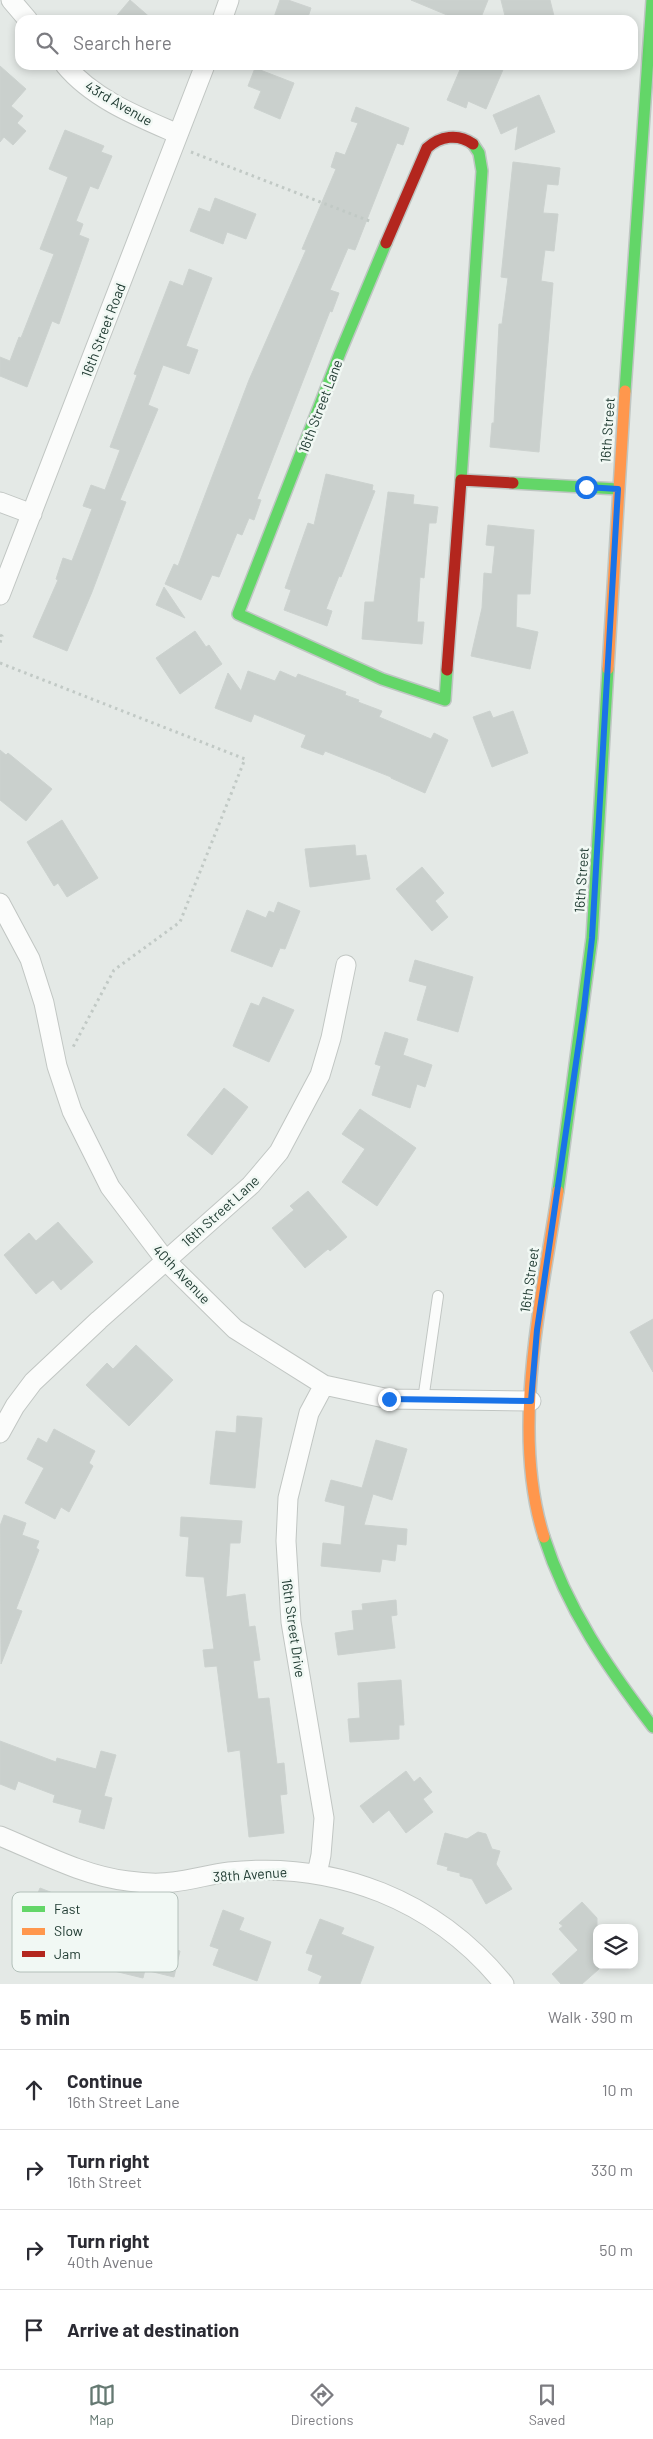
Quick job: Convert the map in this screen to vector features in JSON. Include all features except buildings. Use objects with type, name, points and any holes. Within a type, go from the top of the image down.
[{"type":"main road","name":"16th Street","points":[[652,0],[618,489],[592,938],[584,1008],[537,1330],[531,1401],[531,1441],[534,1487],[542,1528],[555,1570],[573,1611],[596,1651],[653,1727]]},
{"type":"main road","name":"16th Street Lane","points":[[449,136],[472,142],[479,152],[482,171],[461,480],[444,700],[382,679],[238,614],[340,353],[427,148],[437,140],[449,136]]},
{"type":"main road","points":[[640,182],[653,183]]},
{"type":"main road","points":[[461,480],[618,489]]},
{"type":"street","points":[[11,0],[24,15]]},
{"type":"street","points":[[224,15],[229,0]]},
{"type":"street","name":"43rd Avenue","points":[[68,70],[101,96],[176,140]]},
{"type":"street","name":"16th Street Road","points":[[0,595],[203,70]]},
{"type":"street","points":[[0,502],[32,514]]},
{"type":"street","name":"40th Avenue","points":[[0,903],[30,959],[44,1003],[57,1066],[72,1111],[110,1187],[166,1261],[235,1329],[324,1385],[389,1399],[531,1401]]},
{"type":"street","name":"16th Street Lane","points":[[0,1433],[15,1406],[34,1382],[99,1320],[251,1185],[279,1152],[320,1075],[331,1038],[346,965]]},
{"type":"street","name":"16th Street Drive","points":[[317,1874],[321,1855],[324,1818],[291,1622],[286,1541],[288,1498],[309,1413],[324,1385]]},
{"type":"street","name":"38th Avenue","points":[[0,1836],[97,1875],[128,1881],[172,1882],[228,1872],[282,1869],[317,1874],[382,1891],[448,1928],[477,1953],[504,1984]]},
{"type":"lane","points":[[423,1400],[438,1296]]},
{"type":"path","points":[[176,140],[392,230]]},
{"type":"path","points":[[0,635],[2,636],[0,642]]},
{"type":"path","points":[[0,662],[245,759],[180,922],[114,970],[72,1051],[57,1066]]},
{"type":"traffic: fast","points":[[625,391],[652,0]]},
{"type":"traffic: fast","points":[[461,480],[482,171],[479,153],[473,144]]},
{"type":"traffic: fast","points":[[386,243],[340,353],[238,614],[382,679],[445,700],[447,670]]},
{"type":"traffic: fast","points":[[513,483],[618,489]]},
{"type":"traffic: fast","points":[[558,1191],[592,938],[608,669]]},
{"type":"traffic: fast","points":[[544,1537],[564,1589],[590,1637],[620,1683],[653,1727]]},
{"type":"traffic: slow","points":[[608,669],[625,391]]},
{"type":"traffic: slow","points":[[544,1537],[534,1496],[530,1453],[529,1409],[532,1364],[558,1191]]},
{"type":"traffic: jam","points":[[386,243],[427,148],[449,137],[461,138],[473,144]]},
{"type":"traffic: jam","points":[[447,670],[461,480],[513,483]]},
{"type":"route","points":[[389,1399],[531,1401],[537,1330],[584,1008],[592,938],[596,878],[618,489],[586,487]]}]
